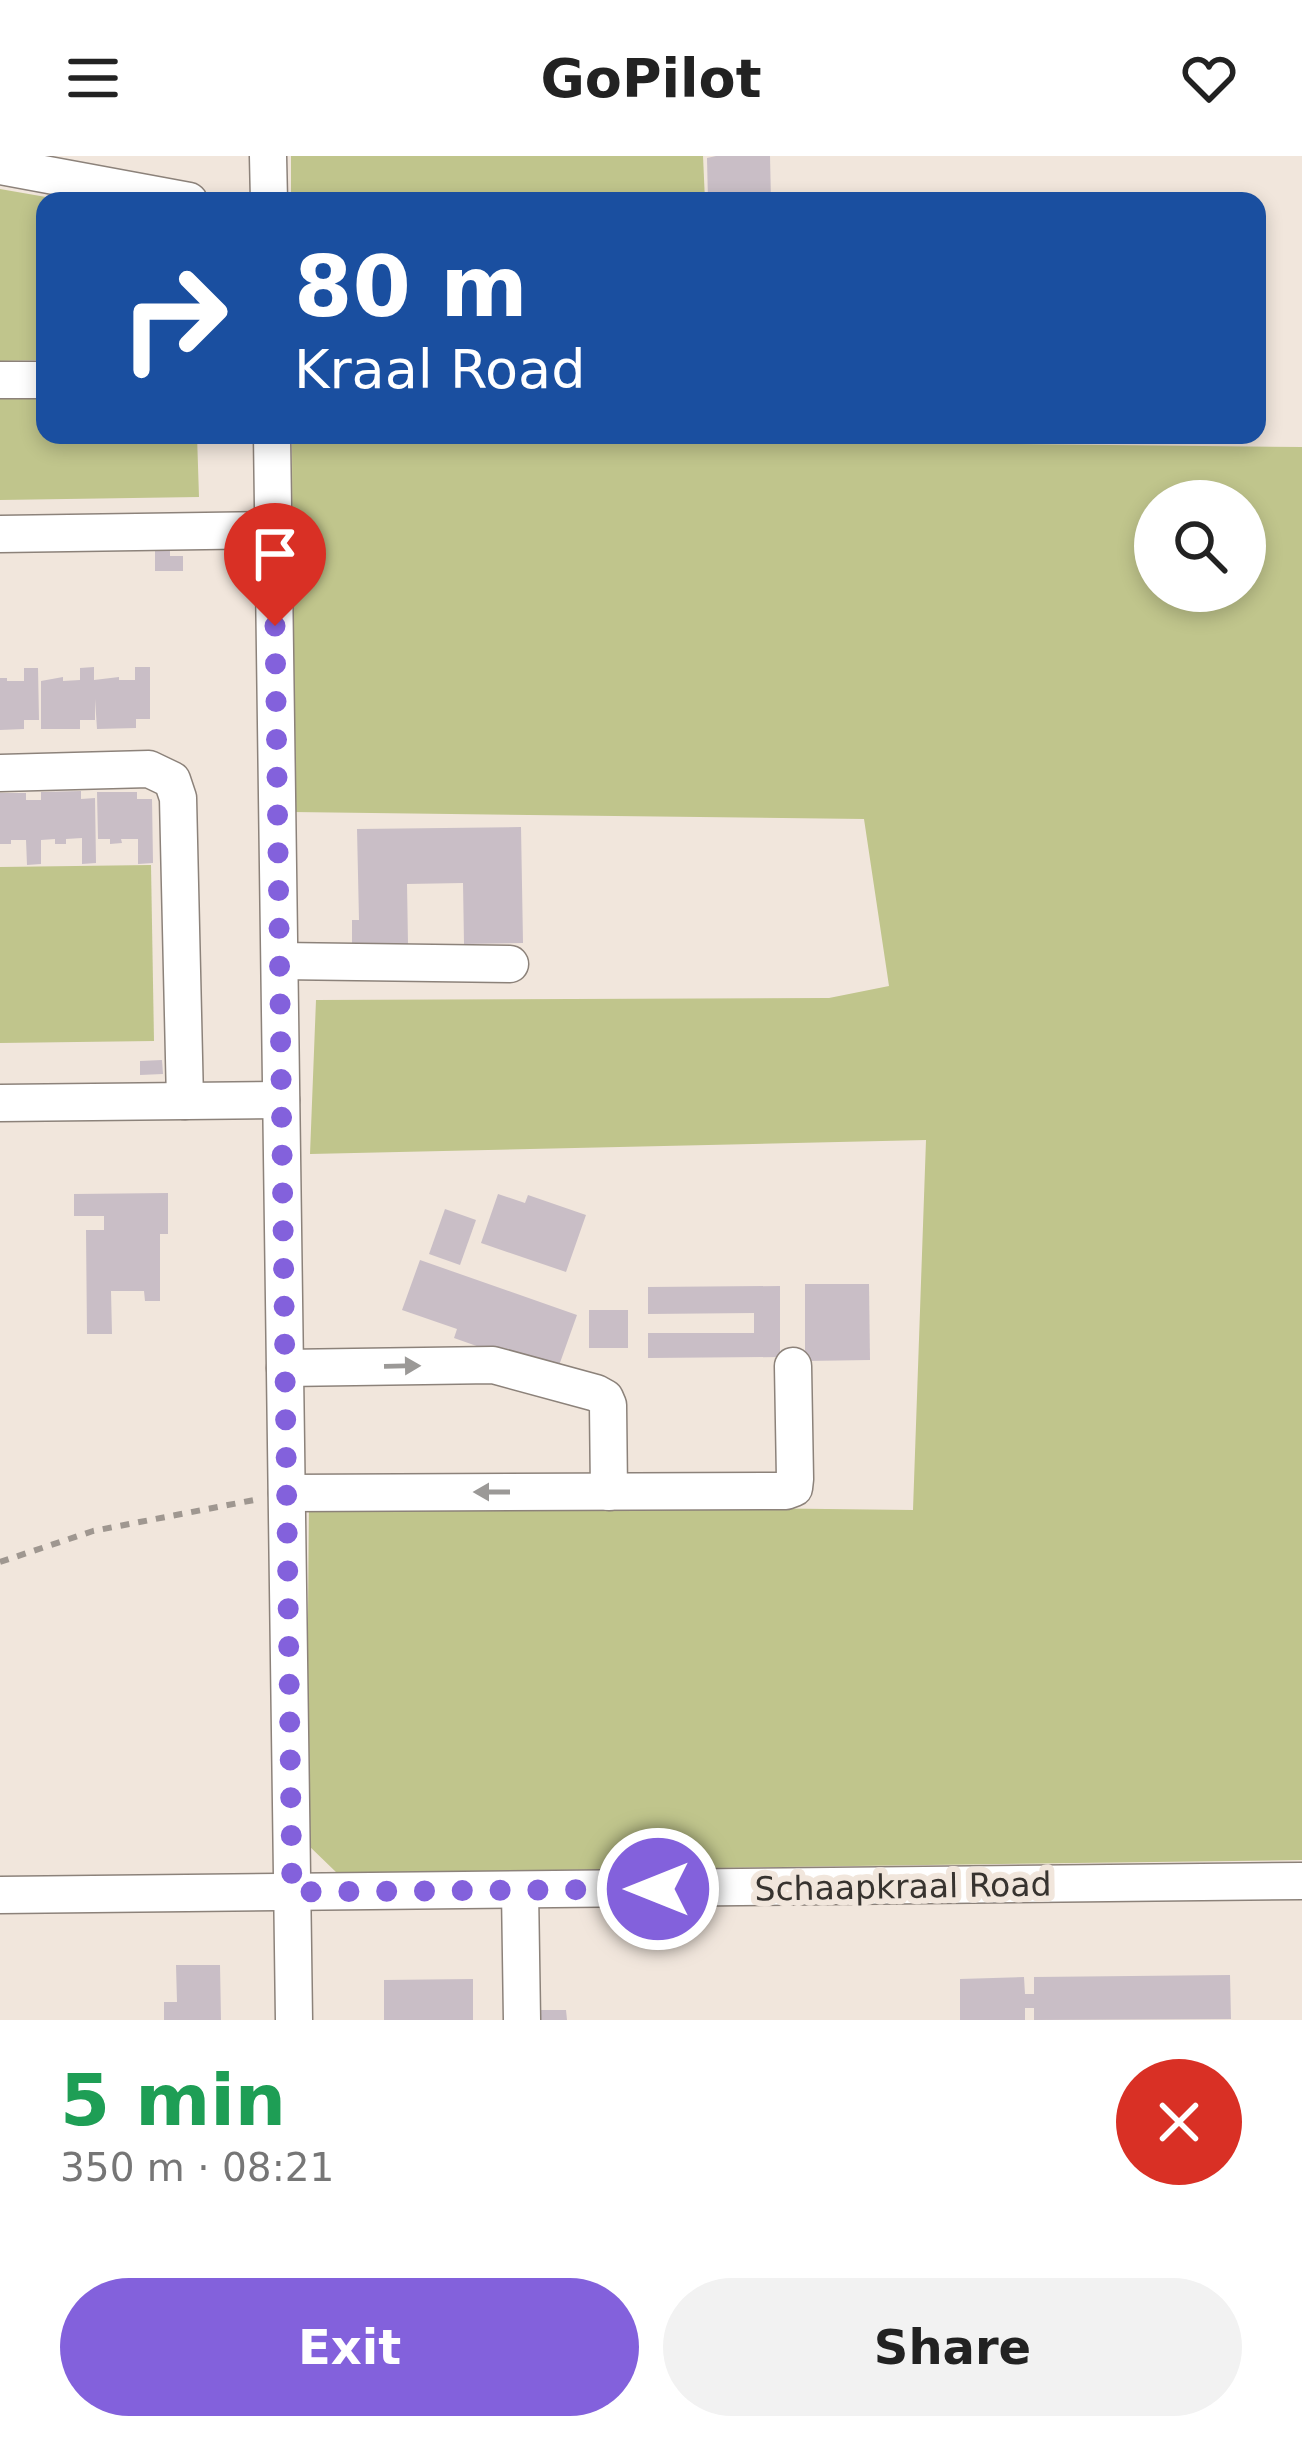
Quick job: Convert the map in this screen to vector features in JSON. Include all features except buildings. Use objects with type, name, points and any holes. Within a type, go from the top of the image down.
[{"type":"street","points":[[268,156],[269,192]]},
{"type":"street","points":[[0,166],[140,192]]},
{"type":"street","points":[[0,380],[36,380]]},
{"type":"street","points":[[272,444],[294,2020]]},
{"type":"street","points":[[0,534],[273,530]]},
{"type":"street","points":[[0,773],[149,770],[172,780],[178,798],[184,1101]]},
{"type":"street","points":[[280,961],[510,964]]},
{"type":"street","points":[[0,1102],[281,1100]]},
{"type":"street","points":[[285,1368],[493,1365],[596,1393],[608,1406],[608,1492]]},
{"type":"street","points":[[287,1493],[786,1491],[794,1487],[793,1366]]},
{"type":"street","name":"Schaapkraal Road","points":[[0,1895],[1302,1881]]},
{"type":"street","points":[[520,1890],[521,2020]]},
{"type":"path","points":[[0,1562],[93,1531],[287,1493]]},
{"type":"green space","points":[[291,156],[703,156],[705,192],[291,192]]},
{"type":"green space","points":[[0,189],[36,195],[36,360],[0,361]]},
{"type":"green space","points":[[36,394],[36,444],[197,444],[199,497],[0,500],[0,395]]},
{"type":"green space","points":[[292,444],[1302,447],[1302,1860],[337,1873],[306,1843],[309,1503],[913,1510],[926,1140],[310,1154],[316,1000],[829,998],[889,986],[864,819],[293,812]]},
{"type":"green space","points":[[151,865],[154,1041],[0,1043],[0,867]]},
{"type":"route","points":[[275,626],[292,1892],[658,1889]]}]
